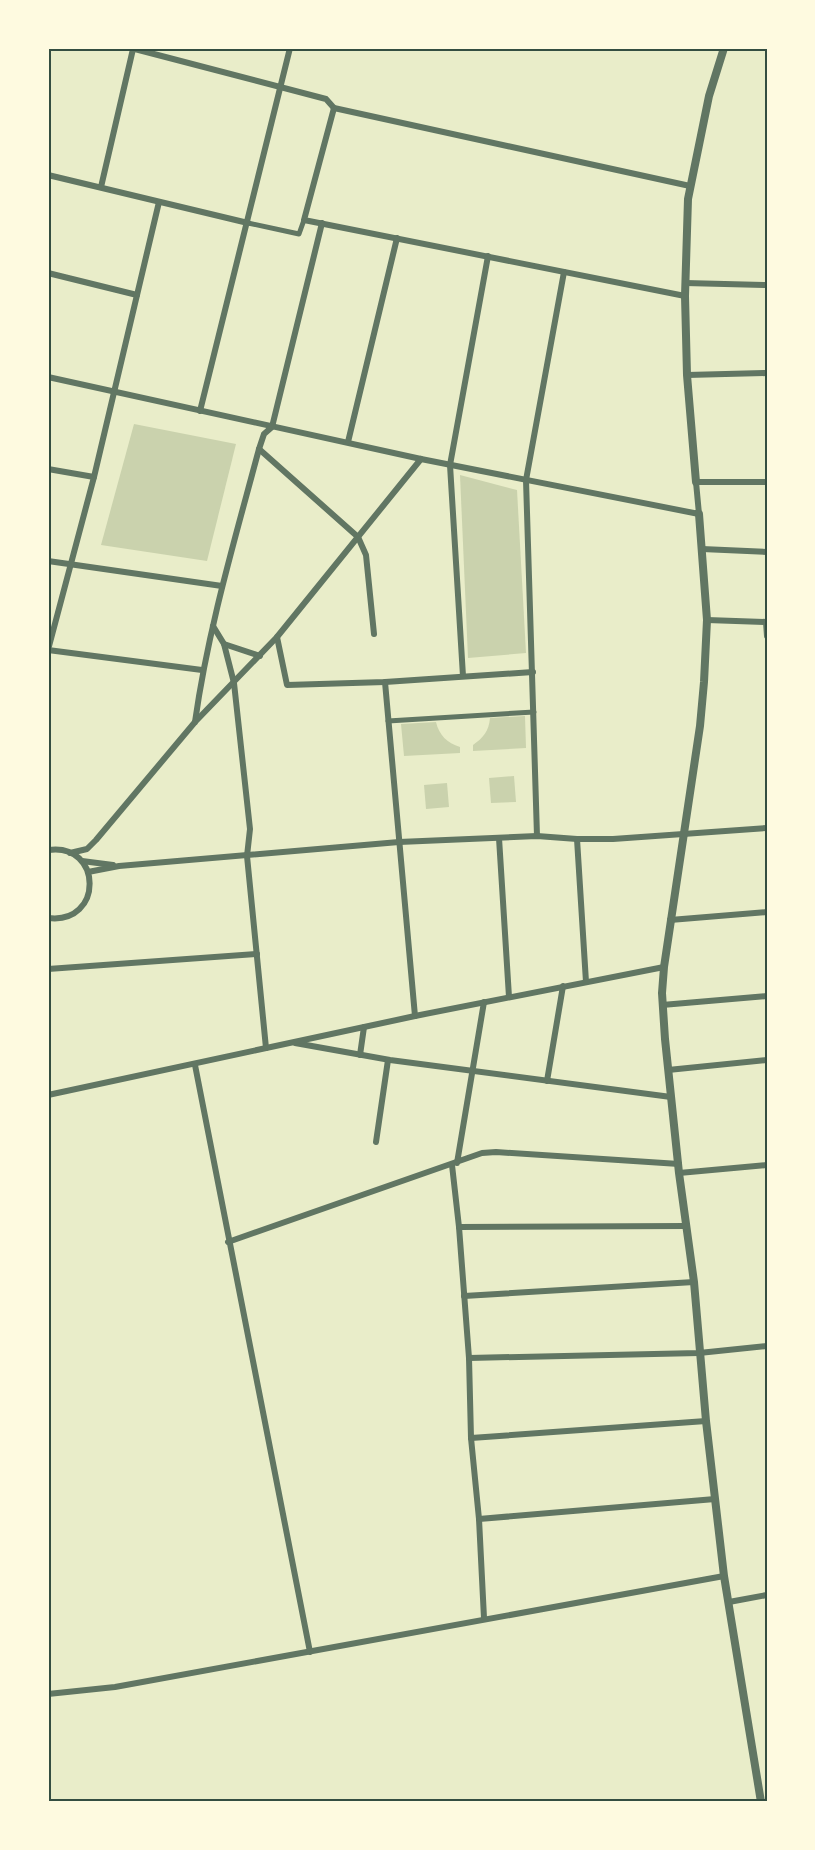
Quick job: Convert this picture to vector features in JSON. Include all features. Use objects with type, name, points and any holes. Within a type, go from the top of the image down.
[{"type":"street","points":[[101,187],[132,48],[326,99],[334,108],[690,186]]},
{"type":"street","points":[[200,411],[290,48]]},
{"type":"street","points":[[724,48],[709,96],[690,186],[685,283],[687,375],[707,620],[700,726],[670,920],[662,1005],[679,1169],[694,1282],[699,1353],[724,1576],[761,1802]]},
{"type":"street","points":[[48,175],[299,234],[334,108]]},
{"type":"street","points":[[159,202],[94,477],[48,650],[202,670]]},
{"type":"street","points":[[304,220],[685,296]]},
{"type":"street","points":[[195,722],[202,670],[222,586],[259,449],[264,434],[272,427],[322,223]]},
{"type":"street","points":[[348,442],[397,238]]},
{"type":"street","points":[[463,676],[450,465],[488,256]]},
{"type":"street","points":[[537,836],[526,480],[564,272]]},
{"type":"street","points":[[48,273],[137,295]]},
{"type":"street","points":[[685,283],[767,285]]},
{"type":"street","points":[[687,375],[767,373]]},
{"type":"street","points":[[48,376],[421,459],[699,514]]},
{"type":"street","points":[[259,449],[358,537],[366,555],[374,634]]},
{"type":"street","points":[[70,852],[87,849],[96,840],[195,722],[277,637],[421,459]]},
{"type":"street","points":[[48,469],[94,477]]},
{"type":"street","points":[[696,482],[767,482]]},
{"type":"street","points":[[702,549],[767,552]]},
{"type":"street","points":[[48,561],[222,586]]},
{"type":"street","points":[[707,620],[766,622],[767,636]]},
{"type":"street","points":[[213,626],[224,644],[234,683],[250,829],[247,856],[266,1048]]},
{"type":"street","points":[[277,637],[287,685],[385,682],[533,672]]},
{"type":"street","points":[[224,644],[260,656]]},
{"type":"street","points":[[385,682],[415,1016]]},
{"type":"street","points":[[388,721],[534,712]]},
{"type":"street","points":[[88,872],[119,866],[399,842],[537,836],[577,839],[684,835],[767,828]]},
{"type":"street","points":[[499,838],[509,997]]},
{"type":"street","points":[[577,839],[586,982]]},
{"type":"street","points":[[48,850],[70,852],[82,861],[88,872],[90,890],[82,906],[68,917],[48,919]]},
{"type":"street","points":[[82,861],[119,866]]},
{"type":"street","points":[[670,920],[767,912]]},
{"type":"street","points":[[48,969],[257,954]]},
{"type":"street","points":[[48,1095],[415,1016],[664,967]]},
{"type":"street","points":[[547,1081],[563,986]]},
{"type":"street","points":[[662,1005],[767,996]]},
{"type":"street","points":[[484,1002],[454,1164],[469,1358],[471,1438],[479,1519],[484,1618]]},
{"type":"street","points":[[360,1055],[364,1027]]},
{"type":"street","points":[[291,1043],[388,1060],[671,1097]]},
{"type":"street","points":[[376,1142],[388,1060]]},
{"type":"street","points":[[669,1070],[767,1060]]},
{"type":"street","points":[[195,1065],[310,1652]]},
{"type":"street","points":[[228,1242],[482,1153],[496,1152],[679,1169],[767,1165]]},
{"type":"street","points":[[459,1227],[686,1226]]},
{"type":"street","points":[[464,1296],[694,1282]]},
{"type":"street","points":[[469,1358],[699,1353],[767,1346]]},
{"type":"street","points":[[471,1438],[706,1421]]},
{"type":"street","points":[[479,1519],[715,1498]]},
{"type":"street","points":[[48,1694],[115,1687],[724,1576]]},
{"type":"street","points":[[729,1602],[767,1595]]},
{"type":"green space","points":[[134,424],[236,444],[207,561],[101,545]]},
{"type":"green space","points":[[460,475],[517,490],[526,653],[468,658]]},
{"type":"green space","points":[[525,716],[526,748],[473,751],[473,745],[483,737],[487,730],[490,718]]},
{"type":"green space","points":[[436,722],[444,738],[460,747],[460,753],[404,756],[401,724]]},
{"type":"green space","points":[[514,776],[516,802],[491,803],[489,778]]},
{"type":"green space","points":[[447,783],[449,807],[426,809],[424,785]]}]
